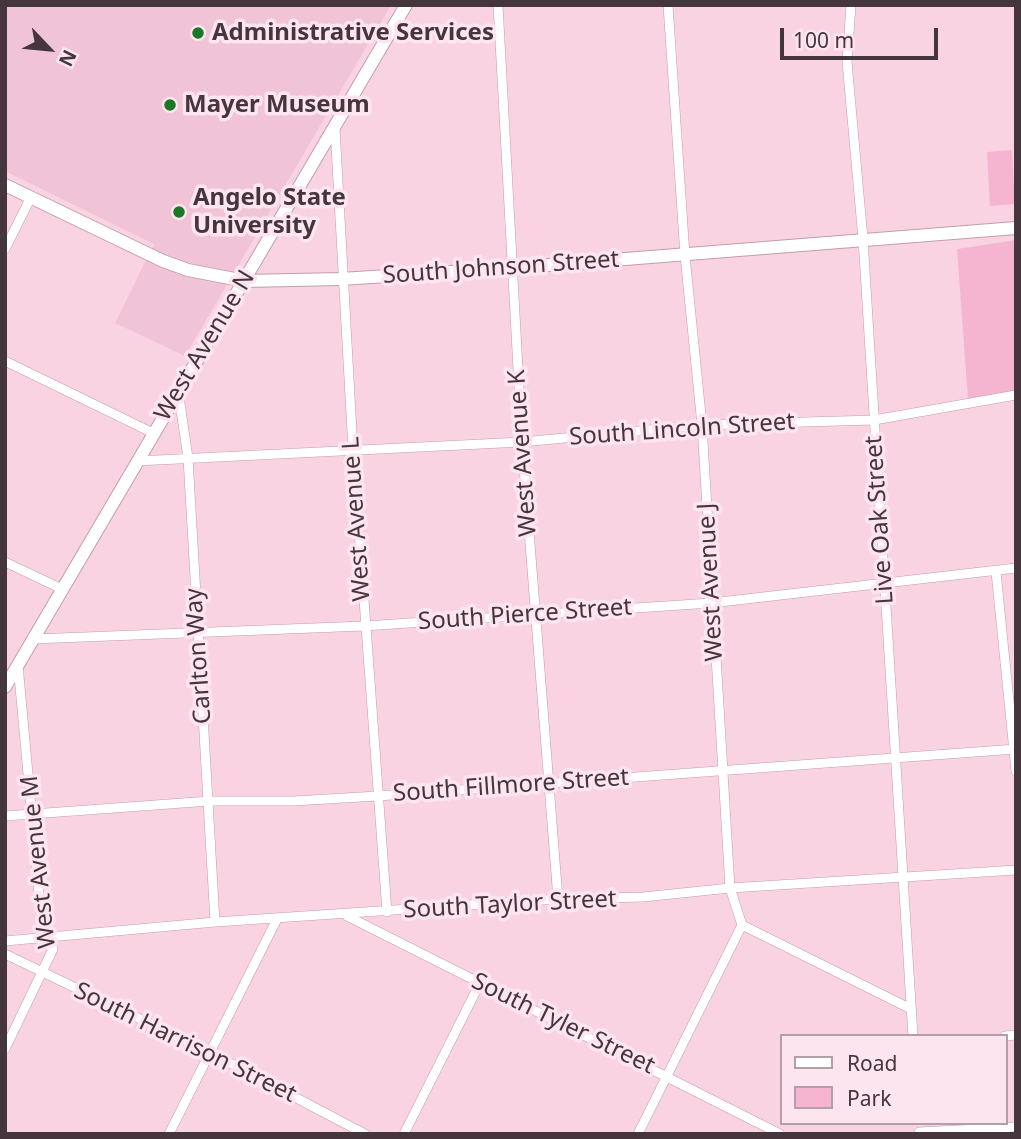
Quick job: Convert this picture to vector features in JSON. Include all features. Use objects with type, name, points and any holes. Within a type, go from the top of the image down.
[{"type":"main road","name":"West Avenue N","points":[[5,687],[406,5]]},
{"type":"main road","name":"South Johnson Street","points":[[5,185],[163,261],[198,273],[245,281],[341,279],[512,268],[1016,228]]},
{"type":"street","name":"West Avenue K","points":[[498,5],[522,442],[558,899]]},
{"type":"street","name":"West Avenue J","points":[[668,5],[685,256],[702,425],[730,888],[742,925]]},
{"type":"street","name":"Live Oak Street","points":[[851,5],[847,62],[863,239],[895,760],[905,875],[913,1034]]},
{"type":"street","name":"West Avenue L","points":[[335,125],[341,279],[364,626],[387,912]]},
{"type":"street","points":[[5,249],[31,197]]},
{"type":"street","points":[[5,361],[153,433]]},
{"type":"street","name":"Carlton Way","points":[[178,390],[188,458],[215,922]]},
{"type":"street","name":"South Lincoln Street","points":[[137,461],[522,442],[702,425],[874,420],[1016,395]]},
{"type":"street","points":[[5,562],[62,589]]},
{"type":"street","name":"South Pierce Street","points":[[33,639],[196,630],[364,626],[711,603],[1016,568]]},
{"type":"street","points":[[996,572],[1016,771]]},
{"type":"street","name":"West Avenue M","points":[[5,1049],[53,949],[43,937],[34,815],[18,665]]},
{"type":"street","name":"South Fillmore Street","points":[[5,816],[209,801],[293,801],[377,796],[1014,750]]},
{"type":"street","name":"South Taylor Street","points":[[5,941],[215,922],[558,899],[643,897],[905,875],[1016,870]]},
{"type":"street","name":"South Tyler Street","points":[[346,915],[667,1075],[779,1134]]},
{"type":"street","points":[[169,1134],[277,919]]},
{"type":"street","points":[[638,1134],[742,925],[911,1009]]},
{"type":"street","name":"South Harrison Street","points":[[5,954],[209,1052],[365,1134]]},
{"type":"street","points":[[404,1134],[480,983]]},
{"type":"street","points":[[919,1130],[1016,1128]]},
{"type":"shaded area","name":"Angelo State University","points":[[5,5],[391,5],[185,356],[115,323],[154,244],[5,171]]},
{"type":"green space","points":[[1012,150],[1015,204],[990,206],[987,152]]},
{"type":"green space","points":[[1016,240],[1016,393],[968,399],[957,249]]},
{"type":"place","name":"Administrative Services","points":[[198,33]]},
{"type":"place","name":"Mayer Museum","points":[[170,105]]},
{"type":"place","name":"Angelo State University","points":[[179,212]]}]
